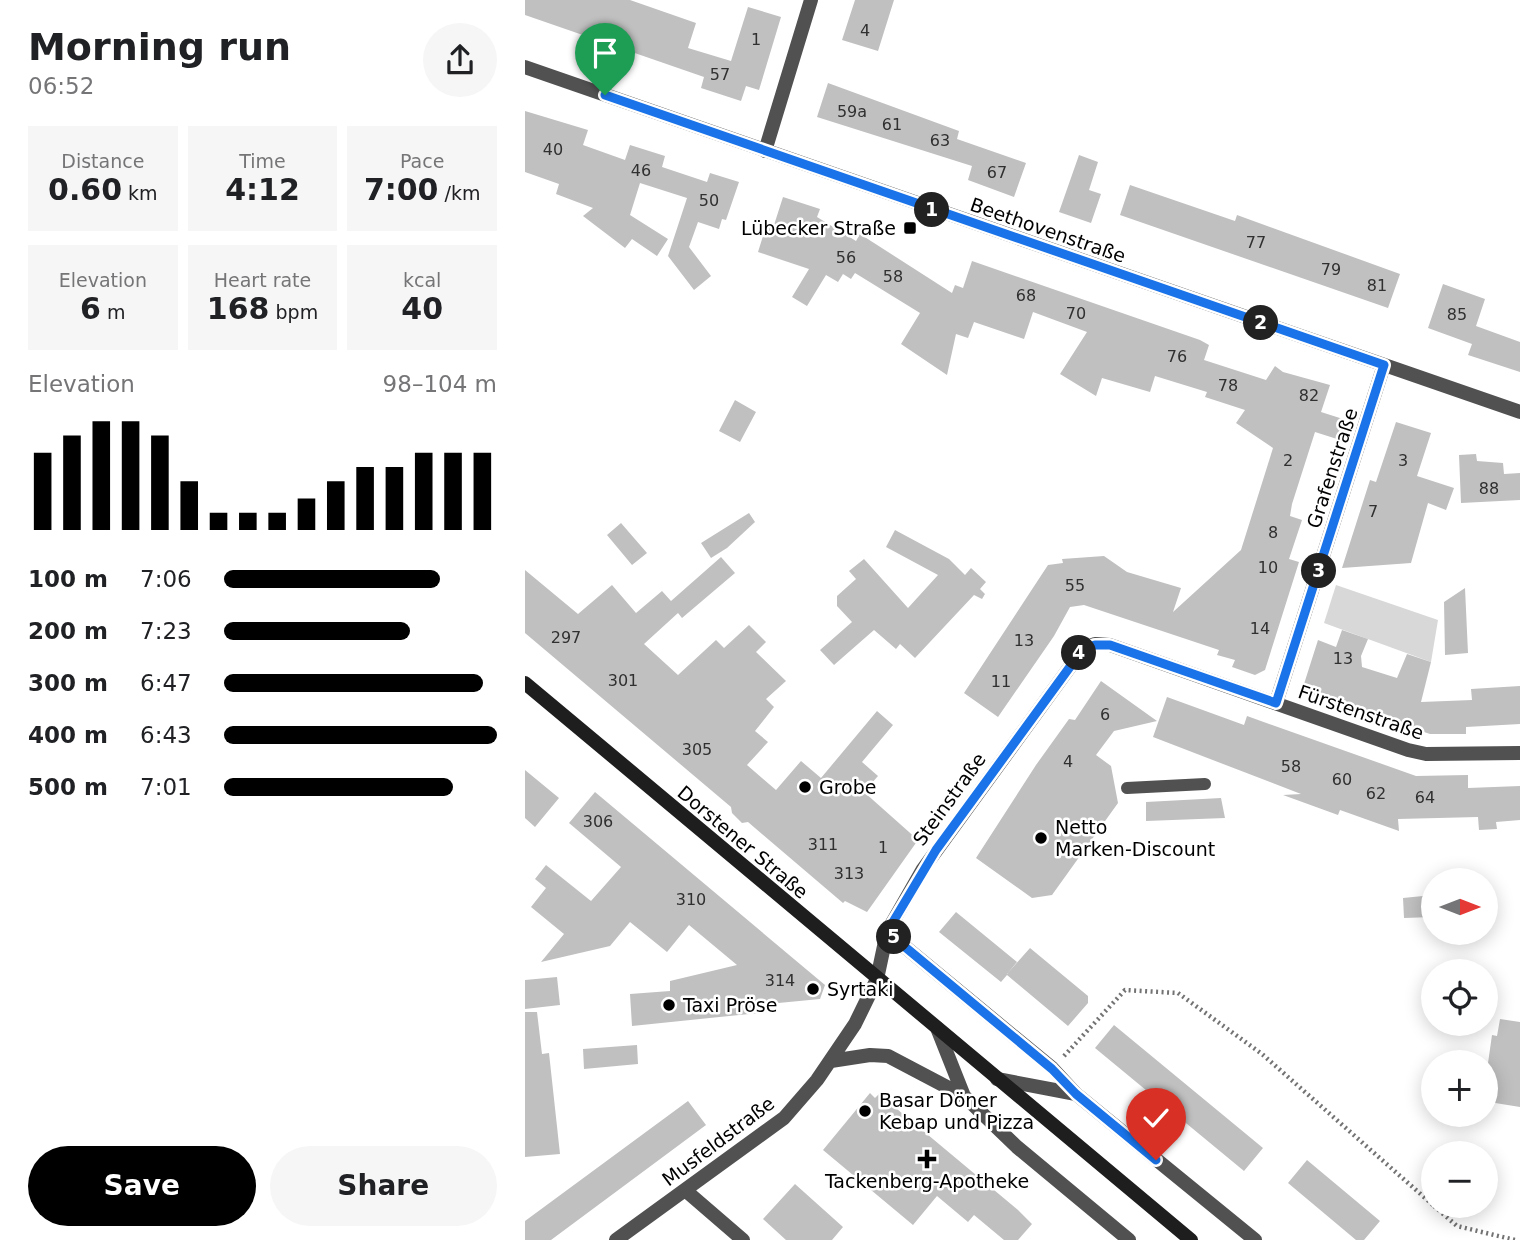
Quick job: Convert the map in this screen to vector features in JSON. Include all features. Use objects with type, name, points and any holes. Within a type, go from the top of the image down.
[{"type":"main road","name":"Dorstener Straße","points":[[525,683],[1191,1240]]},
{"type":"street","points":[[765,151],[811,0]]},
{"type":"street","name":"Beethovenstraße","points":[[525,67],[1520,412]]},
{"type":"street","name":"Grafenstraße","points":[[1276,703],[1384,365]]},
{"type":"street","name":"Fürstenstraße","points":[[1078,654],[1095,645],[1110,645],[1417,753],[1520,753]]},
{"type":"street","name":"Steinstraße","points":[[877,979],[887,932],[929,859],[1078,654]]},
{"type":"street","name":"Dorstener Straße","points":[[887,932],[1052,1069],[1076,1094],[1255,1240]]},
{"type":"street","name":"Musfeldstraße","points":[[616,1240],[784,1118],[831,1060],[855,1024],[877,979]]},
{"type":"street","name":"Dorstener Straße","points":[[937,1028],[964,1096],[1017,1147],[1129,1240]]},
{"type":"street","points":[[831,1060],[870,1055],[888,1056],[964,1096]]},
{"type":"street","name":"Dorstener Straße","points":[[997,1079],[1076,1094]]},
{"type":"street","points":[[685,1190],[743,1240]]},
{"type":"lane","points":[[1127,788],[1205,784]]},
{"type":"path","points":[[1052,1069],[1125,990],[1178,993],[1262,1054],[1421,1194]]},
{"type":"path","points":[[1448,1218],[1457,1226],[1515,1240]]},
{"type":"shaded area","points":[[1336,585],[1438,620],[1431,662],[1324,623]]},
{"type":"building","points":[[525,0],[630,0],[696,23],[688,48],[731,61],[748,7],[781,17],[759,90],[746,86],[741,101],[701,88],[704,77],[525,15]]},
{"type":"building","points":[[855,0],[894,0],[878,51],[842,40]]},
{"type":"building","points":[[828,83],[959,131],[957,139],[1026,163],[1014,197],[968,180],[972,166],[817,117]]},
{"type":"building","points":[[525,111],[588,130],[583,145],[625,160],[630,145],[665,156],[662,167],[707,182],[710,173],[739,182],[726,220],[722,219],[719,229],[698,222],[689,247],[711,276],[694,290],[668,256],[687,198],[640,183],[630,215],[668,239],[657,256],[632,239],[625,248],[583,216],[593,208],[556,194],[559,184],[525,172]]},
{"type":"building","points":[[1079,155],[1098,162],[1089,190],[1101,194],[1091,223],[1059,212]]},
{"type":"building","points":[[1130,185],[1235,221],[1237,215],[1400,274],[1388,308],[1120,215]]},
{"type":"building","points":[[783,197],[820,209],[817,217],[856,241],[860,234],[952,293],[955,285],[963,288],[972,261],[1200,340],[1209,345],[1204,360],[1266,380],[1275,366],[1283,372],[1330,385],[1321,412],[1343,419],[1337,439],[1315,432],[1292,504],[1290,516],[1302,520],[1289,559],[1299,562],[1265,670],[1255,675],[1232,667],[1235,660],[1217,655],[1219,650],[1084,605],[1070,607],[1054,636],[998,717],[964,693],[1048,565],[1063,563],[1062,559],[1104,556],[1127,572],[1181,588],[1173,612],[1241,550],[1273,448],[1236,423],[1245,410],[1205,397],[1207,392],[1155,376],[1150,392],[1102,378],[1096,396],[1060,374],[1087,332],[1033,312],[1024,339],[974,322],[968,338],[956,334],[947,375],[901,344],[920,313],[855,273],[851,279],[843,274],[838,282],[826,275],[807,306],[792,297],[809,269],[758,252],[767,223],[774,225]]},
{"type":"building","points":[[1443,284],[1485,299],[1476,326],[1520,342],[1520,372],[1468,355],[1472,344],[1428,328]]},
{"type":"building","points":[[735,400],[756,412],[740,442],[719,431]]},
{"type":"building","points":[[1396,422],[1431,433],[1417,476],[1454,488],[1446,510],[1428,503],[1411,563],[1342,568],[1370,480],[1376,482]]},
{"type":"building","points":[[1476,454],[1477,461],[1503,463],[1504,474],[1520,473],[1520,500],[1461,503],[1459,455]]},
{"type":"building","points":[[749,513],[755,522],[727,548],[711,558],[701,543]]},
{"type":"building","points":[[621,523],[647,553],[632,565],[607,535]]},
{"type":"building","points":[[895,530],[949,559],[965,575],[971,568],[986,582],[980,589],[985,594],[982,599],[974,595],[915,658],[900,644],[896,649],[874,630],[834,665],[820,650],[852,622],[837,606],[837,596],[856,579],[849,571],[864,559],[908,608],[938,575],[886,547]]},
{"type":"building","points":[[721,557],[735,573],[682,618],[678,613],[644,644],[678,675],[716,640],[724,648],[749,625],[766,642],[756,652],[786,681],[766,699],[774,707],[755,731],[768,742],[747,765],[776,790],[801,761],[821,778],[877,711],[893,725],[862,762],[878,776],[864,792],[918,840],[867,912],[845,901],[843,903],[748,822],[742,823],[732,813],[731,807],[525,633],[525,570],[578,614],[612,585],[636,613],[662,591],[671,601]]},
{"type":"building","points":[[1465,588],[1468,653],[1445,655],[1444,602]]},
{"type":"building","points":[[1342,630],[1368,639],[1361,656],[1362,667],[1397,678],[1407,654],[1431,662],[1421,702],[1472,700],[1471,689],[1520,686],[1520,724],[1466,727],[1466,734],[1430,734],[1310,694],[1304,684],[1318,640],[1336,647]]},
{"type":"building","name":"Netto Marken-Discount","points":[[1101,681],[1157,721],[1114,731],[1096,755],[1111,766],[1118,803],[1052,895],[1032,898],[976,858],[1036,765],[1069,719],[1075,720]]},
{"type":"building","points":[[1167,697],[1244,725],[1247,716],[1416,776],[1468,775],[1468,788],[1520,786],[1520,820],[1496,822],[1497,829],[1479,830],[1478,817],[1398,819],[1399,831],[1340,810],[1338,815],[1283,795],[1301,794],[1153,737]]},
{"type":"building","points":[[525,770],[559,798],[535,827],[525,818]]},
{"type":"building","points":[[595,792],[825,985],[820,999],[768,1004],[768,1012],[632,1026],[630,994],[670,991],[670,981],[737,965],[689,925],[667,952],[630,922],[610,946],[541,962],[564,934],[531,907],[546,888],[535,879],[546,865],[591,901],[621,867],[569,823]]},
{"type":"building","points":[[1221,798],[1225,818],[1146,821],[1146,802]]},
{"type":"building","points":[[1421,896],[1421,917],[1404,918],[1403,898]]},
{"type":"building","points":[[956,912],[1017,962],[1007,974],[1030,948],[1088,996],[1088,1003],[1068,1026],[1007,975],[1001,982],[939,932]]},
{"type":"building","points":[[557,977],[560,1005],[525,1009],[525,980]]},
{"type":"building","points":[[525,1012],[537,1012],[542,1054],[549,1053],[560,1154],[525,1157]]},
{"type":"building","points":[[1500,1019],[1520,1022],[1520,1107],[1498,1103],[1498,1050],[1490,1050],[1492,1036],[1498,1036]]},
{"type":"building","points":[[1114,1025],[1263,1148],[1244,1171],[1095,1048]]},
{"type":"building","points":[[637,1045],[638,1064],[584,1069],[583,1049]]},
{"type":"building","points":[[870,1093],[875,1098],[879,1094],[1018,1210],[1032,1224],[1018,1240],[1004,1240],[974,1215],[968,1222],[937,1196],[913,1225],[823,1150]]},
{"type":"building","points":[[688,1101],[706,1125],[551,1240],[525,1240],[525,1221]]},
{"type":"building","points":[[1307,1160],[1380,1221],[1364,1240],[1356,1240],[1288,1183]]},
{"type":"building","points":[[795,1184],[843,1227],[832,1240],[786,1240],[763,1219]]},
{"type":"place","name":"Lübecker Straße","points":[[910,228]]},
{"type":"place","name":"Grobe","points":[[805,787]]},
{"type":"place","name":"Netto Marken-Discount","points":[[1041,838]]},
{"type":"place","name":"Syrtaki","points":[[813,989]]},
{"type":"place","name":"Taxi Pröse","points":[[669,1005]]},
{"type":"place","name":"Basar Döner Kebap und Pizza","points":[[865,1111]]},
{"type":"place","name":"Tackenberg-Apotheke","points":[[927,1159]]},
{"type":"route","points":[[605,95],[1384,365],[1276,703],[1110,645],[1101,644],[1083,649],[936,850],[887,932],[1052,1069],[1076,1094],[1156,1160]]}]
